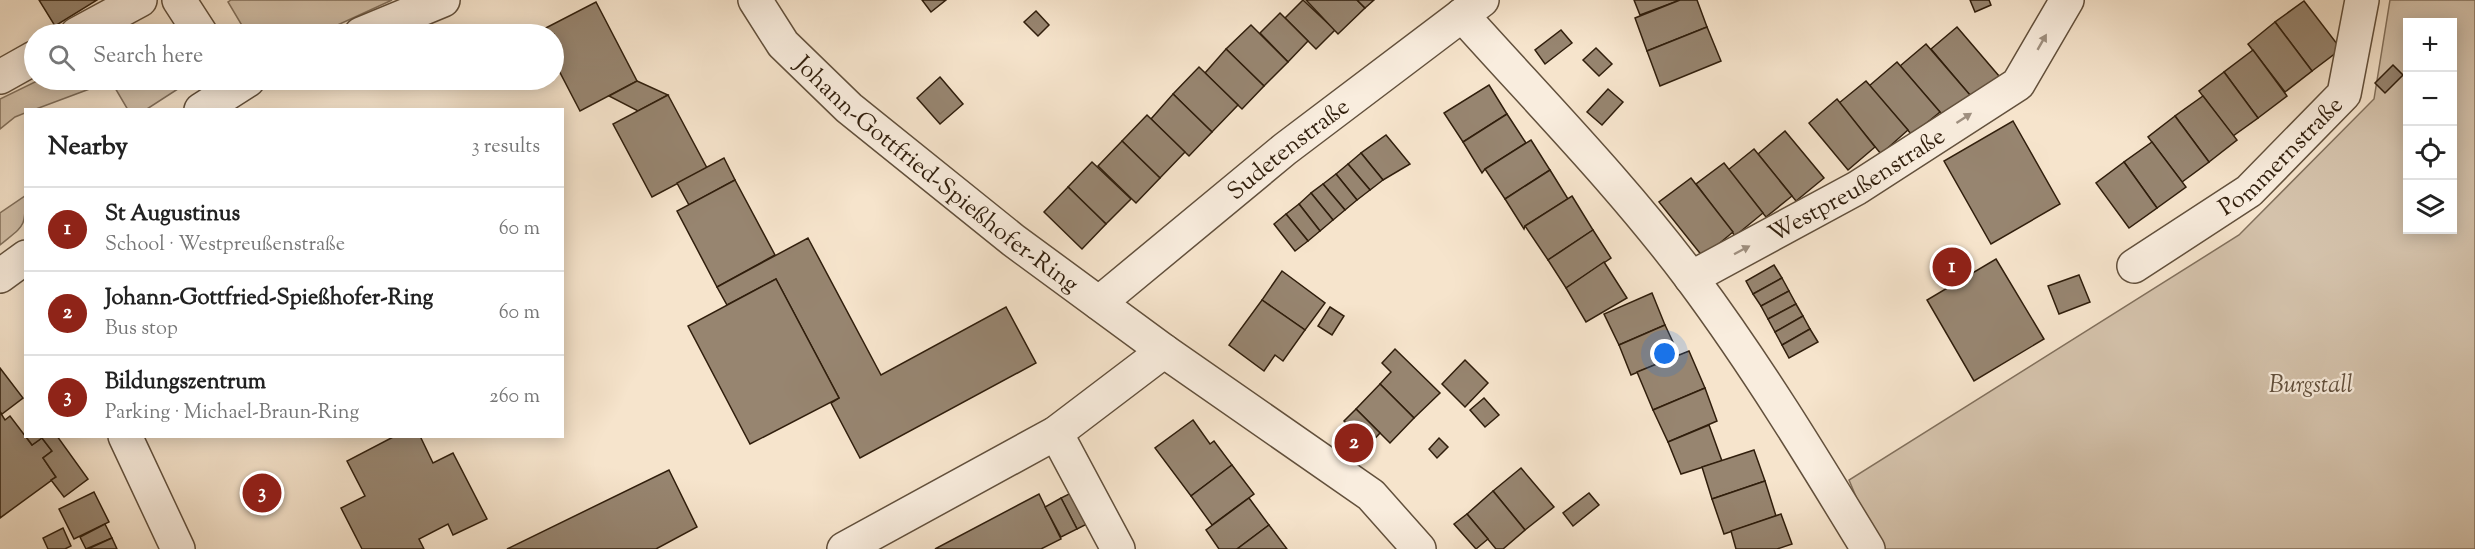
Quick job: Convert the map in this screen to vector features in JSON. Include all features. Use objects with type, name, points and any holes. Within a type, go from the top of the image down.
[{"type":"street","points":[[96,24],[140,0]]},
{"type":"street","points":[[179,0],[195,24]]},
{"type":"street","points":[[385,24],[443,0]]},
{"type":"street","name":"Johann-Gottfried-Spießhofer-Ring","points":[[755,0],[783,44],[849,108],[1013,240],[1164,351],[1371,495],[1419,549]]},
{"type":"street","name":"Westpreußenstraße","points":[[1691,278],[1857,188],[2018,84],[2067,0]]},
{"type":"street","name":"Pommernstraße","points":[[2134,266],[2249,191],[2344,94],[2362,0]]},
{"type":"street","points":[[1472,8],[1691,278],[1773,393],[1868,549]]},
{"type":"street","name":"Sudetenstraße","points":[[1099,303],[1285,149],[1472,8]]},
{"type":"street","points":[[0,77],[24,64]]},
{"type":"street","points":[[204,108],[229,90]]},
{"type":"street","points":[[0,276],[24,258]]},
{"type":"street","points":[[844,549],[889,538],[1056,433],[1164,351]]},
{"type":"street","points":[[1056,433],[1118,549]]},
{"type":"street","points":[[126,438],[178,549]]},
{"type":"green space","points":[[231,0],[392,0],[340,24],[241,24],[228,2]]},
{"type":"green space","name":"Burgstall","points":[[2390,0],[2475,0],[2475,549],[1878,549],[1849,480],[2239,235],[2374,99]]},
{"type":"green space","points":[[24,87],[24,90],[87,90],[39,108],[24,108],[24,113],[15,117],[0,129],[0,99]]},
{"type":"green space","points":[[116,90],[176,90],[149,108],[127,108]]},
{"type":"green space","points":[[24,197],[22,225],[0,245],[0,213]]},
{"type":"building","points":[[39,0],[97,0],[58,24],[54,24]]},
{"type":"building","points":[[922,0],[946,0],[931,12]]},
{"type":"building","points":[[1303,0],[1335,30],[1316,49],[1285,18]]},
{"type":"building","points":[[1306,0],[1357,0],[1365,8],[1338,34]]},
{"type":"building","points":[[1357,0],[1374,0],[1365,8]]},
{"type":"building","points":[[1634,0],[1680,0],[1640,15]]},
{"type":"building","points":[[1680,0],[1697,0],[1707,27],[1647,51],[1635,18]]},
{"type":"building","points":[[1970,0],[1989,0],[1991,5],[1975,12]]},
{"type":"building","points":[[2304,1],[2341,49],[2312,71],[2275,22]]},
{"type":"building","points":[[596,2],[637,81],[580,111],[564,80],[564,24],[553,24]]},
{"type":"building","points":[[1036,11],[1049,25],[1038,36],[1024,22]]},
{"type":"building","points":[[1280,13],[1308,41],[1288,62],[1260,33]]},
{"type":"building","points":[[2275,22],[2312,71],[2285,92],[2248,44]]},
{"type":"building","points":[[1251,25],[1288,62],[1264,86],[1226,49]]},
{"type":"building","points":[[1707,27],[1721,61],[1660,86],[1647,51]]},
{"type":"building","points":[[1957,27],[1999,76],[1973,99],[1931,49]]},
{"type":"building","points":[[1561,30],[1572,43],[1545,64],[1535,50]]},
{"type":"building","points":[[1926,44],[1970,95],[1944,117],[1900,66]]},
{"type":"building","points":[[1596,48],[1612,64],[1599,76],[1583,60]]},
{"type":"building","points":[[1226,49],[1264,86],[1242,109],[1205,73]]},
{"type":"building","points":[[2253,50],[2287,96],[2258,118],[2224,72]]},
{"type":"building","points":[[1897,62],[1940,112],[1912,135],[1869,86]]},
{"type":"building","points":[[2393,65],[2403,75],[2385,93],[2375,83]]},
{"type":"building","points":[[1199,67],[1238,105],[1212,132],[1173,94]]},
{"type":"building","points":[[2224,72],[2258,118],[2233,136],[2199,91]]},
{"type":"building","points":[[940,77],[963,104],[940,124],[917,98]]},
{"type":"building","points":[[637,81],[668,95],[638,111],[609,96]]},
{"type":"building","points":[[1866,81],[1908,130],[1881,154],[1839,103]]},
{"type":"building","points":[[1489,85],[1507,114],[1463,142],[1444,113]]},
{"type":"building","points":[[1608,89],[1623,102],[1602,125],[1587,112]]},
{"type":"building","points":[[1173,94],[1212,132],[1189,156],[1151,119]]},
{"type":"building","points":[[668,95],[707,168],[652,197],[613,124]]},
{"type":"building","points":[[2203,96],[2237,140],[2209,162],[2175,116]]},
{"type":"building","points":[[1837,99],[1875,147],[1848,170],[1809,123]]},
{"type":"building","points":[[1507,114],[1526,143],[1482,173],[1463,142]]},
{"type":"building","points":[[1147,115],[1185,152],[1160,178],[1122,141]]},
{"type":"building","points":[[2175,116],[2209,162],[2182,182],[2148,137]]},
{"type":"building","points":[[2013,121],[2060,204],[1991,244],[1944,161]]},
{"type":"building","points":[[1785,131],[1824,178],[1796,201],[1758,154]]},
{"type":"building","points":[[1386,135],[1410,164],[1383,180],[1361,153]]},
{"type":"building","points":[[1531,140],[1550,170],[1505,199],[1485,169]]},
{"type":"building","points":[[1122,141],[1160,178],[1136,203],[1098,166]]},
{"type":"building","points":[[2152,142],[2186,187],[2157,208],[2124,162]]},
{"type":"building","points":[[1754,149],[1792,196],[1766,217],[1728,170]]},
{"type":"building","points":[[1361,153],[1383,180],[1370,190],[1348,164]]},
{"type":"building","points":[[724,158],[735,180],[689,205],[677,183]]},
{"type":"building","points":[[1092,162],[1131,199],[1106,224],[1068,187]]},
{"type":"building","points":[[2124,162],[2157,208],[2129,228],[2096,183]]},
{"type":"building","points":[[1724,163],[1763,213],[1735,236],[1696,184]]},
{"type":"building","points":[[1348,164],[1370,190],[1357,200],[1336,174]]},
{"type":"building","points":[[1550,170],[1568,199],[1525,226],[1524,229],[1505,199]]},
{"type":"building","points":[[1336,174],[1357,200],[1345,210],[1323,184]]},
{"type":"building","points":[[1691,178],[1733,232],[1703,257],[1659,202]]},
{"type":"building","points":[[735,180],[775,255],[717,287],[677,211]]},
{"type":"building","points":[[1323,184],[1345,210],[1333,220],[1311,193]]},
{"type":"building","points":[[1068,187],[1106,224],[1082,249],[1044,212]]},
{"type":"building","points":[[1311,193],[1333,220],[1320,231],[1299,204]]},
{"type":"building","points":[[1572,196],[1593,230],[1548,260],[1525,226]]},
{"type":"building","points":[[1299,204],[1320,231],[1308,241],[1286,214]]},
{"type":"building","points":[[1286,214],[1308,241],[1295,251],[1274,224]]},
{"type":"building","points":[[1593,230],[1611,258],[1566,288],[1548,260]]},
{"type":"building","points":[[808,238],[881,375],[1006,307],[1036,363],[860,458],[831,403],[839,398],[776,279],[727,305],[717,287]]},
{"type":"building","points":[[1996,259],[2044,339],[1974,381],[1927,300]]},
{"type":"building","points":[[1604,262],[1627,298],[1586,322],[1566,288]]},
{"type":"building","points":[[1774,265],[1782,278],[1753,294],[1746,281]]},
{"type":"building","points":[[1282,271],[1325,303],[1305,330],[1262,300]]},
{"type":"building","points":[[2079,275],[2090,302],[2059,314],[2048,286]]},
{"type":"building","points":[[1782,278],[1789,291],[1761,306],[1753,294]]},
{"type":"building","points":[[776,279],[839,398],[750,444],[688,326]]},
{"type":"building","points":[[1789,291],[1796,304],[1768,319],[1761,306]]},
{"type":"building","points":[[1652,293],[1665,325],[1619,345],[1604,314]]},
{"type":"building","points":[[1262,300],[1305,330],[1283,361],[1275,355],[1264,371],[1229,345]]},
{"type":"building","points":[[1796,304],[1803,316],[1775,332],[1768,319]]},
{"type":"building","points":[[1330,307],[1344,316],[1332,335],[1318,326]]},
{"type":"building","points":[[1803,316],[1810,329],[1782,345],[1775,332]]},
{"type":"building","points":[[1665,325],[1679,355],[1631,375],[1619,345]]},
{"type":"building","points":[[1810,329],[1818,342],[1789,358],[1782,345]]},
{"type":"building","points":[[1395,349],[1440,393],[1414,418],[1380,384],[1391,372],[1382,363]]},
{"type":"building","points":[[1689,351],[1705,388],[1653,410],[1637,372]]},
{"type":"building","points":[[1465,360],[1488,383],[1465,407],[1442,384]]},
{"type":"building","points":[[0,368],[23,398],[2,414],[0,412]]},
{"type":"building","points":[[1380,384],[1414,418],[1390,443],[1356,409]]},
{"type":"building","points":[[1705,388],[1717,421],[1668,442],[1653,410]]},
{"type":"building","points":[[1484,398],[1499,415],[1485,427],[1470,410]]},
{"type":"building","points":[[1356,409],[1380,433],[1369,445],[1344,421]]},
{"type":"building","points":[[0,412],[5,420],[10,416],[24,434],[24,438],[32,445],[42,438],[52,451],[43,458],[56,477],[0,518]]},
{"type":"building","points":[[1193,420],[1210,444],[1214,441],[1232,465],[1191,496],[1155,448]]},
{"type":"building","points":[[1709,425],[1722,461],[1681,474],[1668,442]]},
{"type":"building","points":[[27,438],[42,438],[32,445]]},
{"type":"building","points":[[42,438],[58,438],[88,479],[64,497],[51,480],[56,477],[43,458],[52,451]]},
{"type":"building","points":[[391,438],[421,438],[433,463],[453,453],[487,519],[453,535],[448,524],[419,539],[424,549],[362,549],[341,508],[365,496],[347,461]]},
{"type":"building","points":[[1439,438],[1448,447],[1437,458],[1429,449]]},
{"type":"building","points":[[1754,450],[1765,481],[1712,499],[1702,467]]},
{"type":"building","points":[[1232,465],[1254,494],[1212,525],[1191,496]]},
{"type":"building","points":[[1521,468],[1554,507],[1525,530],[1493,491]]},
{"type":"building","points":[[669,470],[697,527],[656,549],[507,549]]},
{"type":"building","points":[[1765,481],[1776,516],[1724,534],[1712,499]]},
{"type":"building","points":[[1075,491],[1091,522],[1077,529],[1061,498]]},
{"type":"building","points":[[1493,491],[1525,530],[1503,549],[1496,549],[1467,514]]},
{"type":"building","points":[[94,492],[109,522],[74,539],[59,509]]},
{"type":"building","points":[[1589,493],[1599,505],[1573,526],[1563,513]]},
{"type":"building","points":[[1039,494],[1061,539],[1041,549],[935,549]]},
{"type":"building","points":[[1061,498],[1077,529],[1061,537],[1045,507]]},
{"type":"building","points":[[1249,498],[1269,525],[1237,549],[1219,549],[1206,530]]},
{"type":"building","points":[[1467,514],[1488,539],[1476,549],[1454,524]]},
{"type":"building","points":[[1781,514],[1792,544],[1777,549],[1736,549],[1731,531]]},
{"type":"building","points":[[105,524],[112,538],[86,549],[80,537]]},
{"type":"building","points":[[1269,525],[1287,549],[1237,549]]},
{"type":"building","points":[[63,528],[71,546],[65,549],[48,549],[43,538]]},
{"type":"building","points":[[112,538],[117,549],[88,549]]},
{"type":"place","name":"St Augustinus","points":[[1952,267]]},
{"type":"place","name":"Johann-Gottfried-Spießhofer-Ring","points":[[1354,443]]},
{"type":"place","name":"Bildungszentrum","points":[[262,493]]}]
